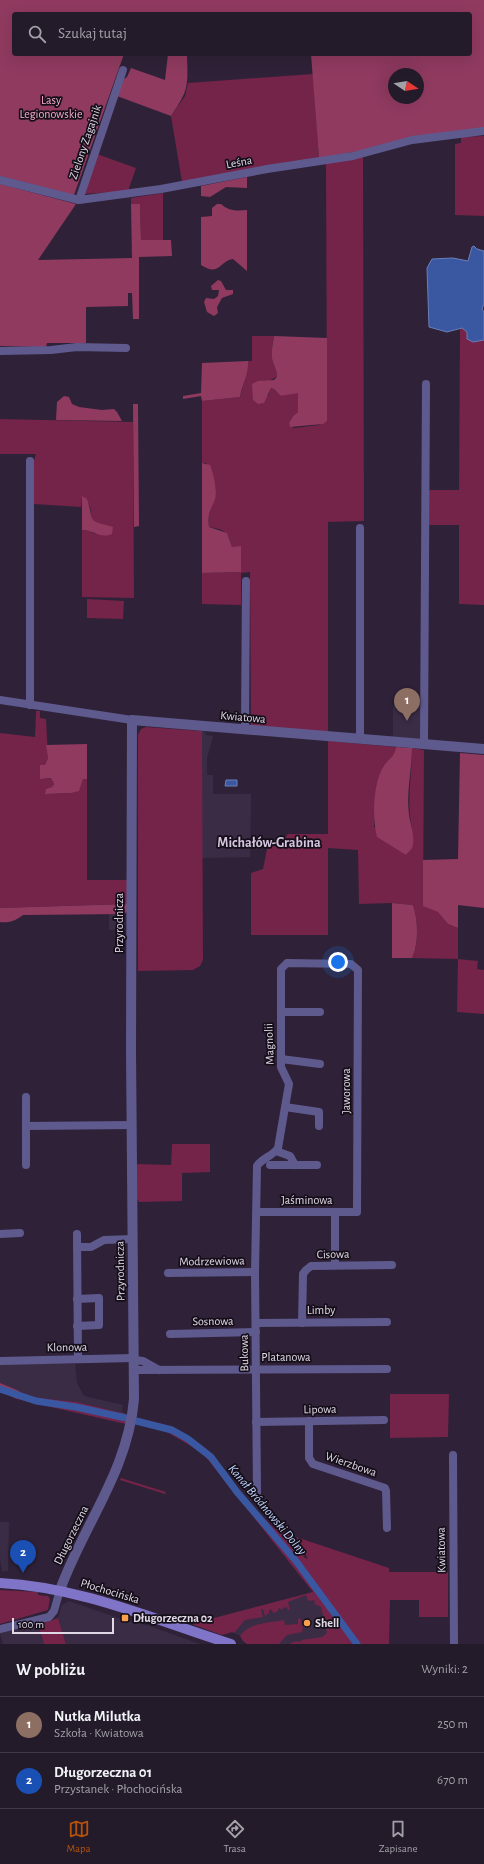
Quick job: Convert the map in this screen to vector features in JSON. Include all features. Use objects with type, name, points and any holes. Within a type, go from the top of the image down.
[{"type":"main road","name":"Płochocińska","points":[[0,1583],[60,1590],[153,1618],[231,1644]]},
{"type":"street","name":"Zielony Zagajnik","points":[[79,200],[123,70]]},
{"type":"street","name":"Leśna","points":[[0,180],[79,200],[154,190],[281,167],[353,156],[412,140],[484,130]]},
{"type":"street","points":[[0,351],[51,350],[76,347],[126,348]]},
{"type":"street","points":[[424,744],[426,384]]},
{"type":"street","points":[[30,461],[30,705]]},
{"type":"street","points":[[360,528],[360,739]]},
{"type":"street","points":[[245,730],[246,581]]},
{"type":"street","name":"Kwiatowa","points":[[0,700],[132,720],[484,750]]},
{"type":"street","name":"Przyrodnicza","points":[[132,720],[132,1125],[135,1363],[132,1416]]},
{"type":"street","name":"Magnolii","points":[[276,1151],[289,1084],[282,1070],[281,1059],[281,969],[287,963],[351,964],[358,970]]},
{"type":"street","name":"Jaworowa","points":[[357,1212],[358,970]]},
{"type":"street","points":[[280,1012],[320,1012]]},
{"type":"street","points":[[281,1059],[320,1064]]},
{"type":"street","points":[[26,1097],[26,1165]]},
{"type":"street","points":[[285,1107],[319,1112],[319,1126]]},
{"type":"street","points":[[26,1126],[132,1125]]},
{"type":"street","points":[[256,1212],[257,1166],[261,1160],[276,1151],[290,1156],[295,1165]]},
{"type":"street","points":[[270,1165],[317,1165]]},
{"type":"street","name":"Jaśminowa","points":[[256,1212],[357,1212]]},
{"type":"street","name":"Bukowa","points":[[256,1212],[255,1272],[257,1493]]},
{"type":"street","points":[[334,1265],[335,1212]]},
{"type":"street","points":[[0,1234],[20,1233]]},
{"type":"street","points":[[77,1234],[78,1359]]},
{"type":"street","points":[[77,1247],[91,1247],[104,1240],[133,1239]]},
{"type":"street","name":"Cisowa","points":[[302,1323],[302,1281],[306,1270],[315,1265],[392,1265]]},
{"type":"street","name":"Modrzewiowa","points":[[168,1273],[255,1272]]},
{"type":"street","points":[[77,1299],[99,1298],[99,1325],[77,1326]]},
{"type":"street","name":"Limby","points":[[256,1323],[387,1322]]},
{"type":"street","name":"Sosnowa","points":[[170,1334],[256,1332]]},
{"type":"street","name":"Klonowa","points":[[0,1361],[78,1359],[135,1363]]},
{"type":"street","name":"Platanowa","points":[[135,1363],[160,1370],[388,1369]]},
{"type":"street","name":"Długorzeczna","points":[[4,1628],[49,1617],[54,1611],[60,1590],[120,1463],[132,1416]]},
{"type":"street","name":"Lipowa","points":[[256,1422],[384,1420]]},
{"type":"street","name":"Wierzbowa","points":[[309,1421],[309,1458],[313,1464],[385,1488],[386,1528]]},
{"type":"street","name":"Kwiatowa","points":[[453,1455],[454,1644]]},
{"type":"shaded area","points":[[313,74],[319,158],[182,182],[171,116],[185,96],[188,83]]},
{"type":"shaded area","points":[[484,136],[484,216],[455,215],[455,144],[461,143],[461,137]]},
{"type":"shaded area","points":[[97,154],[136,168],[128,191],[83,194]]},
{"type":"shaded area","points":[[363,156],[364,521],[328,522],[328,733],[251,727],[250,572],[241,573],[241,605],[202,604],[202,573],[241,572],[241,547],[232,547],[225,532],[209,527],[209,515],[216,488],[210,470],[206,463],[202,463],[202,401],[240,397],[248,361],[252,361],[252,336],[274,336],[272,356],[277,377],[268,381],[258,381],[268,396],[271,388],[281,396],[298,392],[298,412],[293,416],[289,423],[294,428],[319,425],[327,421],[326,163]]},
{"type":"shaded area","points":[[163,193],[163,240],[141,240],[140,204],[131,204],[131,198]]},
{"type":"shaded area","points":[[460,328],[464,329],[473,342],[484,340],[484,605],[459,604],[459,525],[428,525],[428,490],[459,490]]},
{"type":"shaded area","points":[[0,419],[133,422],[134,598],[82,597],[82,530],[90,531],[95,534],[101,524],[91,518],[90,507],[82,497],[81,507],[34,504],[34,461],[36,454],[0,454]]},
{"type":"shaded area","points":[[87,599],[124,601],[123,619],[87,618]]},
{"type":"shaded area","points":[[393,705],[421,705],[421,739],[393,737]]},
{"type":"shaded area","points":[[36,711],[40,711],[40,718],[46,719],[48,758],[45,765],[45,779],[51,778],[54,784],[48,794],[71,793],[80,787],[83,779],[87,779],[87,880],[128,881],[128,904],[0,908],[0,733],[35,737]]},
{"type":"shaded area","points":[[146,727],[202,731],[203,960],[200,966],[193,970],[138,971],[138,735],[141,729]]},
{"type":"shaded area","points":[[202,731],[204,731],[206,735],[213,736],[207,758],[207,775],[213,775],[213,794],[251,794],[250,857],[202,858]]},
{"type":"shaded area","points":[[328,741],[396,747],[393,756],[383,767],[378,781],[374,827],[412,829],[409,798],[412,748],[424,750],[423,905],[439,912],[448,924],[458,928],[458,959],[412,958],[417,939],[416,918],[413,905],[392,903],[359,904],[358,850],[328,848],[328,935],[251,935],[251,873],[263,869],[267,849],[280,843],[288,834],[328,834]]},
{"type":"shaded area","points":[[109,914],[124,914],[125,930],[109,930]]},
{"type":"shaded area","points":[[458,959],[478,961],[477,969],[484,970],[484,1014],[457,1012]]},
{"type":"shaded area","points":[[172,1144],[210,1144],[210,1172],[182,1173],[182,1201],[139,1202],[136,1197],[136,1164],[171,1165]]},
{"type":"shaded area","points":[[0,1364],[75,1364],[77,1383],[84,1396],[123,1405],[122,1411],[126,1414],[77,1402],[30,1397],[0,1383]]},
{"type":"shaded area","points":[[19,1391],[30,1397],[77,1402],[126,1414],[126,1424],[17,1399]]},
{"type":"shaded area","points":[[390,1394],[449,1394],[448,1437],[390,1438]]},
{"type":"shaded area","points":[[138,1418],[173,1427],[203,1446],[251,1505],[275,1529],[290,1535],[305,1558],[308,1559],[296,1537],[389,1568],[389,1572],[448,1572],[448,1617],[419,1617],[419,1600],[390,1600],[389,1644],[289,1644],[296,1641],[301,1642],[301,1640],[322,1637],[327,1633],[321,1607],[315,1604],[314,1600],[308,1601],[306,1595],[288,1602],[290,1610],[288,1610],[287,1607],[283,1608],[283,1610],[279,1608],[277,1612],[273,1613],[272,1610],[269,1610],[269,1613],[265,1616],[263,1609],[261,1609],[263,1617],[245,1620],[234,1633],[232,1632],[222,1635],[194,1625],[194,1621],[199,1622],[313,1592],[205,1456],[165,1431],[136,1423]]},
{"type":"shaded area","points":[[121,1478],[166,1492],[165,1494],[120,1480]]},
{"type":"shaded area","points":[[0,1522],[9,1522],[8,1571],[2,1571],[0,1558]]},
{"type":"shaded area","points":[[0,1590],[38,1592],[38,1595],[48,1596],[50,1599],[48,1610],[0,1624]]},
{"type":"shaded area","points":[[313,1592],[346,1637],[330,1644],[247,1644],[243,1641],[242,1637],[233,1632],[222,1635],[194,1625],[194,1621],[199,1622]]},
{"type":"shaded area","points":[[69,1601],[200,1644],[66,1644],[58,1618],[62,1605]]},
{"type":"shaded area","points":[[58,1618],[66,1644],[44,1644],[38,1625]]},
{"type":"shaded area","points":[[300,1618],[303,1628],[302,1632],[287,1635],[279,1644],[247,1644],[240,1636],[249,1628],[260,1624],[284,1620],[285,1625],[298,1624],[298,1619]]},
{"type":"shaded area","points":[[38,1625],[44,1644],[3,1644],[0,1633]]},
{"type":"green space","name":"Lasy Legionowskie","points":[[0,0],[484,0],[484,129],[319,158],[311,56],[472,56],[472,12],[12,12],[12,56],[123,56],[74,195],[0,176]]},
{"type":"green space","points":[[168,56],[187,56],[186,87],[181,100],[171,116],[117,96],[124,79],[127,77],[131,68],[165,80]]},
{"type":"green space","points":[[247,177],[247,188],[226,187],[210,197],[201,196],[201,186]]},
{"type":"green space","points":[[0,184],[76,204],[38,260],[132,258],[131,204],[140,204],[141,240],[171,240],[172,256],[139,257],[139,319],[133,319],[132,293],[128,293],[128,306],[86,307],[86,343],[47,343],[46,347],[0,346]]},
{"type":"green space","points":[[217,204],[221,204],[233,210],[247,210],[247,271],[233,259],[228,260],[216,269],[207,268],[201,265],[201,217],[212,216],[212,208]]},
{"type":"green space","points":[[218,280],[221,281],[226,290],[233,290],[233,294],[222,298],[217,307],[218,313],[214,316],[207,312],[204,302],[206,298],[214,299],[218,296],[219,290],[212,290],[211,286]]},
{"type":"green space","points":[[274,336],[327,338],[327,421],[323,424],[290,427],[289,423],[293,416],[298,412],[298,393],[281,396],[271,388],[264,403],[258,404],[253,400],[252,384],[258,381],[274,380],[277,377],[272,356]]},
{"type":"green space","points":[[248,361],[240,397],[202,401],[201,396],[183,399],[183,396],[201,393],[202,363]]},
{"type":"green space","points":[[64,396],[69,397],[72,404],[79,407],[102,410],[114,409],[122,421],[56,420],[57,402]]},
{"type":"green space","points":[[133,404],[138,404],[139,526],[134,527]]},
{"type":"green space","points":[[202,463],[210,465],[216,486],[216,495],[209,515],[209,527],[227,533],[232,547],[241,546],[241,572],[202,573]]},
{"type":"green space","points":[[82,496],[87,499],[92,519],[98,523],[113,527],[112,534],[100,535],[82,530]]},
{"type":"green space","points":[[87,744],[87,779],[83,779],[79,791],[71,793],[45,794],[46,789],[52,787],[54,784],[51,778],[40,779],[40,765],[45,765],[48,758],[46,745]]},
{"type":"green space","points":[[396,747],[412,748],[408,806],[413,844],[412,848],[406,855],[377,837],[374,820],[374,801],[377,782],[383,767],[394,754]]},
{"type":"green space","points":[[460,753],[484,755],[484,908],[458,905],[458,928],[448,924],[438,912],[423,906],[423,860],[458,859]]},
{"type":"green space","points":[[392,903],[413,905],[416,918],[417,939],[412,958],[392,958]]},
{"type":"green space","points":[[128,904],[128,911],[124,914],[23,915],[12,921],[0,922],[0,908]]},
{"type":"green space","points":[[0,1383],[19,1391],[17,1399],[0,1391]]},
{"type":"water","points":[[474,246],[477,249],[484,251],[484,304],[482,309],[484,312],[484,340],[473,342],[467,339],[467,332],[462,328],[447,332],[429,327],[427,268],[432,259],[453,258],[468,261],[472,247]]},
{"type":"water","points":[[226,780],[237,780],[237,786],[225,786]]},
{"type":"waterway","name":"Kanał Bródnowski Dolny","points":[[0,1389],[36,1401],[76,1407],[126,1418]]},
{"type":"waterway","name":"Kanał Bródnowski Dolny","points":[[136,1421],[172,1430],[188,1439],[211,1457],[237,1492],[296,1561],[357,1644]]},
{"type":"place","name":"Nutka Milutka","points":[[407,721]]},
{"type":"place","name":"Długorzeczna 01","points":[[23,1573]]},
{"type":"place","name":"Długorzeczna 02","points":[[125,1618]]},
{"type":"place","name":"Shell","points":[[307,1623]]},
{"type":"district","name":"Michałów-Grabina","points":[[269,842]]}]
